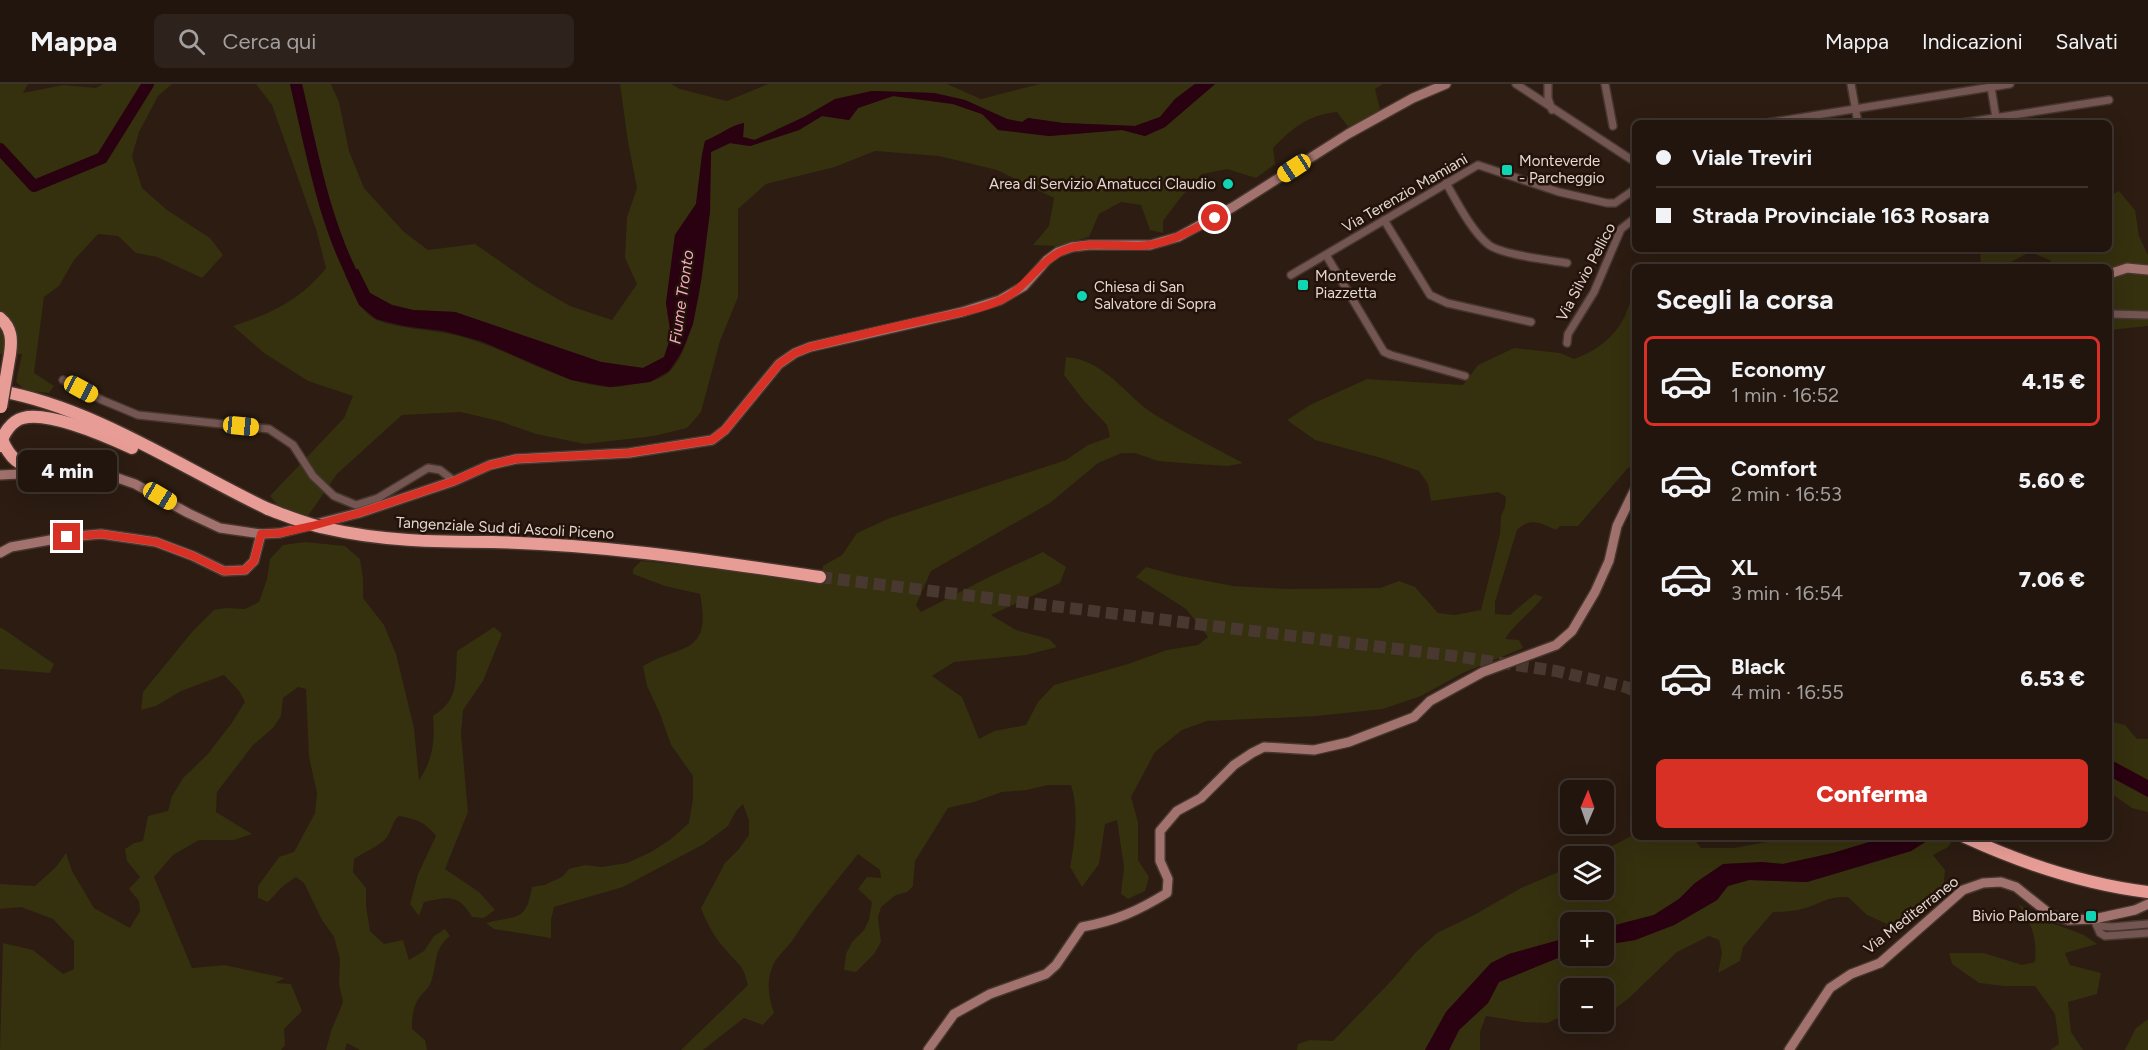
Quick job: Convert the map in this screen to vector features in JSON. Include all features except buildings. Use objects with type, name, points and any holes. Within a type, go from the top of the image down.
[{"type":"highway","points":[[0,318],[11,334],[1,410]]},
{"type":"highway","points":[[0,385],[36,399]]},
{"type":"highway","name":"Tangenziale Sud di Ascoli Piceno","points":[[0,391],[36,399],[92,420],[268,509],[323,528],[368,536],[442,542],[567,544],[616,548],[820,577]]},
{"type":"highway","points":[[53,472],[22,466],[14,461],[1,440],[15,422],[23,418],[46,418],[85,429],[167,465],[200,475]]},
{"type":"highway","points":[[1972,840],[2055,873],[2148,892]]},
{"type":"street","points":[[0,475],[90,472],[112,476],[135,484],[220,528],[261,534],[280,533],[340,518],[454,481],[490,465],[516,459],[628,453],[712,440],[725,430],[779,364],[795,353],[810,347],[875,331],[962,312],[1000,300],[1024,286],[1047,260],[1072,247],[1140,246],[1173,239],[1233,207],[1348,134],[1413,98],[1446,84]]},
{"type":"street","points":[[1516,84],[1552,110],[1632,160]]},
{"type":"street","points":[[1529,84],[1531,95]]},
{"type":"street","points":[[1605,84],[1613,126]]},
{"type":"street","points":[[1851,84],[1858,120]]},
{"type":"street","points":[[1786,120],[2010,84]]},
{"type":"street","points":[[1547,85],[1552,110]]},
{"type":"street","points":[[1991,87],[1996,118]]},
{"type":"street","points":[[1982,120],[2109,100]]},
{"type":"street","name":"Via Terenzio Mamiani","points":[[1292,275],[1478,165],[1559,192],[1607,203],[1615,203],[1632,191]]},
{"type":"street","points":[[1446,183],[1471,224],[1490,245],[1529,258],[1567,263]]},
{"type":"street","points":[[1384,220],[1430,295],[1446,303],[1531,322]]},
{"type":"street","name":"Via Silvio Pellico","points":[[1567,343],[1568,334],[1594,292],[1621,229],[1632,220]]},
{"type":"street","points":[[1326,255],[1384,352],[1465,376]]},
{"type":"street","points":[[2112,273],[2127,268],[2148,270]]},
{"type":"street","points":[[2112,314],[2148,315]]},
{"type":"street","points":[[63,380],[138,415],[269,429],[293,445],[313,476],[334,496],[356,505],[378,498],[428,468],[440,470],[454,481]]},
{"type":"street","points":[[928,1050],[954,1014],[990,994],[1046,974],[1056,965],[1082,927],[1109,922],[1138,910],[1167,893],[1168,879],[1160,861],[1160,831],[1177,811],[1201,798],[1234,765],[1252,753],[1264,747],[1314,750],[1349,742],[1414,717],[1430,701],[1483,672],[1556,645],[1572,631],[1595,592],[1609,561],[1617,526],[1632,495]]},
{"type":"street","points":[[0,553],[11,547],[67,537],[101,534],[156,542],[224,571],[235,571],[245,570],[254,561],[261,534]]},
{"type":"street","name":"Via Mediterraneo","points":[[1789,1050],[1830,988],[1851,974],[1880,963],[1963,890],[1983,883],[2001,882],[2016,887],[2050,915],[2068,920],[2096,923],[2148,904]]},
{"type":"street","points":[[2096,923],[2112,927],[2148,924]]},
{"type":"street","points":[[2096,923],[2100,933],[2106,936],[2148,933]]},
{"type":"shaded area","points":[[0,84],[28,84],[23,93],[63,85],[96,88],[103,84],[172,84],[158,96],[139,132],[132,156],[142,188],[167,210],[210,238],[223,255],[202,278],[157,257],[136,253],[118,236],[98,234],[74,260],[59,286],[44,297],[34,373],[54,386],[49,393],[25,390],[16,382],[22,354],[0,354]]},
{"type":"shaded area","points":[[256,84],[331,84],[339,102],[349,151],[364,188],[404,232],[428,250],[475,244],[534,285],[570,306],[612,320],[637,284],[625,258],[627,217],[637,188],[620,84],[671,84],[680,89],[727,101],[768,84],[947,84],[981,99],[1040,84],[1195,84],[1175,99],[1160,117],[1135,126],[1063,123],[1028,118],[1022,122],[1007,119],[965,100],[934,93],[872,91],[835,100],[754,140],[743,137],[744,123],[729,128],[705,141],[696,204],[675,235],[666,303],[671,336],[664,357],[643,368],[601,362],[455,312],[413,310],[392,305],[370,293],[358,269],[345,274],[360,305],[369,315],[382,322],[459,336],[570,379],[588,384],[618,387],[644,383],[665,375],[681,355],[691,330],[703,268],[711,152],[730,143],[750,146],[799,130],[822,116],[849,120],[858,108],[893,96],[953,104],[982,114],[999,130],[1049,136],[1122,130],[1145,136],[1165,127],[1215,84],[1383,84],[1375,89],[1380,109],[1352,132],[1337,112],[1317,116],[1294,128],[1273,148],[1275,164],[1256,178],[1227,169],[1202,174],[1163,221],[1163,233],[1150,230],[1141,205],[1121,202],[1099,214],[1089,237],[1056,246],[1033,245],[1049,226],[1054,198],[997,170],[939,156],[875,151],[835,167],[766,184],[738,209],[738,297],[720,341],[701,412],[687,428],[654,436],[585,444],[536,434],[499,421],[460,412],[402,415],[337,474],[308,516],[280,508],[270,496],[344,418],[353,396],[308,381],[264,353],[233,326],[284,305],[306,289],[326,268],[316,229],[272,105]]},
{"type":"shaded area","points":[[2119,191],[2135,210],[2139,236],[2148,255],[2148,326],[2112,330],[2112,264],[2052,264],[2050,260],[2030,252],[2112,252],[2112,194]]},
{"type":"shaded area","points":[[1980,252],[2030,252],[2007,264],[1981,264]]},
{"type":"shaded area","points":[[1632,299],[1632,466],[1578,526],[1560,526],[1556,530],[1531,522],[1517,530],[1495,602],[1495,614],[1510,615],[1535,594],[1543,597],[1505,639],[1519,640],[1523,648],[1463,673],[1421,696],[1383,709],[1317,716],[1207,721],[1182,730],[1155,752],[1131,797],[1138,822],[1138,860],[1149,877],[1145,891],[1128,899],[1121,894],[1124,867],[1117,820],[1105,824],[1099,864],[1082,887],[1070,867],[1076,815],[1071,785],[1048,785],[1002,792],[948,808],[915,861],[913,886],[907,892],[896,895],[881,907],[878,917],[881,942],[874,954],[856,972],[844,970],[846,954],[869,920],[872,902],[858,889],[867,877],[881,878],[880,870],[858,854],[774,964],[769,985],[774,1013],[763,1025],[744,1018],[703,1050],[681,1050],[748,985],[742,968],[718,940],[701,908],[725,863],[749,835],[749,821],[743,804],[736,811],[728,826],[704,844],[623,887],[554,907],[551,938],[494,929],[486,923],[518,916],[530,899],[532,887],[544,885],[562,877],[569,869],[585,865],[602,867],[627,863],[651,852],[689,823],[693,798],[693,776],[671,745],[647,686],[643,666],[691,645],[698,638],[702,628],[703,614],[700,594],[665,586],[633,574],[633,569],[641,561],[820,582],[823,566],[842,555],[857,533],[890,518],[1066,460],[1088,445],[1110,437],[1107,425],[1064,375],[1066,357],[1081,360],[1105,372],[1157,416],[1243,463],[1228,466],[1158,461],[1135,453],[1122,453],[1098,463],[1050,503],[931,571],[916,605],[921,612],[1043,552],[1066,567],[1060,583],[991,615],[1016,630],[1049,639],[1057,647],[1026,655],[954,662],[932,676],[962,697],[979,739],[994,731],[1026,725],[1038,702],[1054,685],[1128,664],[1167,650],[1198,645],[1208,637],[1186,609],[1136,577],[1146,567],[1233,586],[1287,589],[1380,588],[1399,581],[1415,587],[1438,613],[1455,615],[1481,610],[1500,534],[1501,516],[1506,497],[1498,492],[1431,501],[1428,484],[1419,471],[1315,440],[1287,420],[1310,405],[1367,379],[1463,385],[1478,365],[1514,348],[1560,353],[1574,359],[1597,348],[1610,337],[1621,324]]},
{"type":"shaded area","points":[[305,542],[345,546],[360,559],[363,598],[384,625],[396,654],[414,728],[419,780],[432,750],[433,716],[442,710],[452,696],[456,680],[457,651],[494,627],[502,634],[483,681],[463,710],[461,734],[468,812],[445,869],[479,892],[495,910],[484,918],[472,917],[457,900],[446,898],[424,902],[419,916],[410,904],[418,874],[436,836],[428,827],[415,820],[399,816],[384,841],[354,859],[353,872],[366,888],[370,931],[384,944],[403,940],[409,960],[424,951],[434,936],[445,929],[450,936],[440,947],[431,982],[419,998],[412,1019],[412,1029],[425,1040],[427,1050],[360,1050],[347,1043],[345,1050],[326,1050],[343,1002],[339,984],[340,959],[334,937],[322,920],[304,883],[296,877],[283,886],[268,902],[258,898],[258,886],[279,857],[294,852],[315,813],[317,793],[309,757],[306,689],[298,687],[283,698],[281,716],[273,728],[253,745],[217,792],[216,812],[252,834],[234,840],[199,840],[173,855],[154,877],[192,968],[224,965],[285,978],[275,983],[291,984],[302,1011],[284,1029],[285,1045],[281,1050],[0,1050],[3,943],[33,950],[63,974],[74,969],[74,941],[53,919],[21,907],[0,909],[0,884],[35,886],[56,867],[66,853],[72,871],[94,908],[130,928],[140,911],[139,901],[129,889],[140,877],[127,861],[125,849],[134,843],[143,841],[148,816],[168,811],[172,796],[183,778],[207,755],[245,702],[239,691],[224,675],[181,691],[156,706],[141,710],[143,692],[192,632],[214,610],[245,609],[259,602],[267,579],[270,559],[283,545]]},
{"type":"shaded area","points":[[0,628],[54,664],[50,673],[0,669]]},
{"type":"shaded area","points":[[2112,722],[2125,725],[2137,739],[2148,739],[2148,780],[2112,761]]},
{"type":"shaded area","points":[[2112,778],[2148,797],[2148,812],[2132,808],[2112,794]]},
{"type":"shaded area","points":[[1632,836],[1632,840],[1694,840],[1701,848],[1734,848],[1778,840],[1876,840],[1833,853],[1783,864],[1761,862],[1695,883],[1679,899],[1654,915],[1614,925],[1614,912],[1560,912],[1560,940],[1509,954],[1491,963],[1446,1012],[1425,1050],[1297,1050],[1298,1044],[1310,1040],[1333,1041],[1416,952],[1437,933],[1521,888],[1560,871],[1560,900],[1614,900],[1614,846],[1612,846]]},
{"type":"shaded area","points":[[1928,840],[1953,840],[1948,847],[1933,855],[1945,870],[1943,893],[1926,913],[1898,929],[1867,915],[1848,897],[1832,898],[1797,910],[1773,912],[1743,947],[1740,961],[1718,973],[1722,953],[1719,940],[1709,936],[1677,952],[1614,1009],[1614,978],[1560,978],[1560,1017],[1547,1023],[1486,1016],[1480,1032],[1480,1050],[1449,1050],[1459,1030],[1488,1003],[1499,982],[1560,957],[1560,966],[1614,966],[1614,943],[1635,940],[1674,925],[1717,900],[1727,886],[1749,880],[1807,882],[1911,851]]},
{"type":"shaded area","points":[[2018,904],[2047,921],[2084,935],[2097,944],[2065,953],[2070,965],[2101,973],[2097,994],[2068,1002],[2071,1032],[2083,1050],[2050,1050],[2059,1044],[2055,1014],[2035,986],[1979,983],[1952,964],[1949,953],[1984,953],[2022,965],[2035,962],[2033,931]]},
{"type":"shaded area","points":[[2148,1019],[2148,1050],[2125,1050],[2136,1028]]},
{"type":"water","points":[[1195,84],[1215,84],[1165,127],[1145,136],[1122,130],[1049,136],[998,130],[982,114],[953,104],[893,96],[858,108],[849,120],[822,116],[799,130],[750,146],[730,143],[711,152],[710,212],[693,324],[681,353],[669,371],[650,382],[610,387],[571,380],[481,341],[444,331],[404,326],[376,319],[359,305],[345,274],[358,269],[370,293],[392,305],[413,310],[455,312],[601,362],[643,368],[664,357],[671,336],[666,303],[675,235],[696,204],[705,141],[729,128],[744,123],[743,137],[755,140],[804,117],[835,99],[872,91],[934,93],[965,100],[1007,119],[1022,122],[1028,118],[1063,123],[1135,126],[1160,117],[1175,99]]},
{"type":"water","points":[[2112,761],[2148,780],[2148,797],[2112,778]]},
{"type":"water","points":[[1876,840],[1928,840],[1911,851],[1807,882],[1749,880],[1728,886],[1717,900],[1674,925],[1635,940],[1614,943],[1614,925],[1654,915],[1679,899],[1695,883],[1723,864],[1761,862],[1783,864],[1833,853]]},
{"type":"water","points":[[1560,940],[1560,957],[1499,982],[1488,1003],[1459,1030],[1449,1050],[1425,1050],[1446,1012],[1491,963],[1509,954]]},
{"type":"waterway","name":"Fiume Tronto","points":[[0,149],[34,186],[102,158],[148,84]]},
{"type":"waterway","name":"Fiume Tronto","points":[[296,84],[328,213],[336,238],[358,286]]},
{"type":"tunnel","points":[[820,577],[1454,656],[1556,671],[1632,690]]},
{"type":"place","name":"Monteverde - Parcheggio","points":[[1507,170]]},
{"type":"place","name":"Area di Servizio Amatucci Claudio","points":[[1228,184]]},
{"type":"place","name":"Monteverde Piazzetta","points":[[1303,285]]},
{"type":"place","name":"Chiesa di San Salvatore di Sopra","points":[[1082,296]]},
{"type":"place","name":"Bivio Palombare","points":[[2091,916]]},
{"type":"route","points":[[67,537],[101,534],[156,542],[224,571],[245,570],[254,561],[259,550],[261,534],[280,533],[359,513],[454,481],[490,465],[516,459],[628,453],[712,440],[725,430],[771,372],[795,353],[810,347],[875,331],[962,312],[1000,300],[1024,286],[1047,260],[1072,247],[1140,246],[1160,243],[1178,237],[1215,218]]}]
